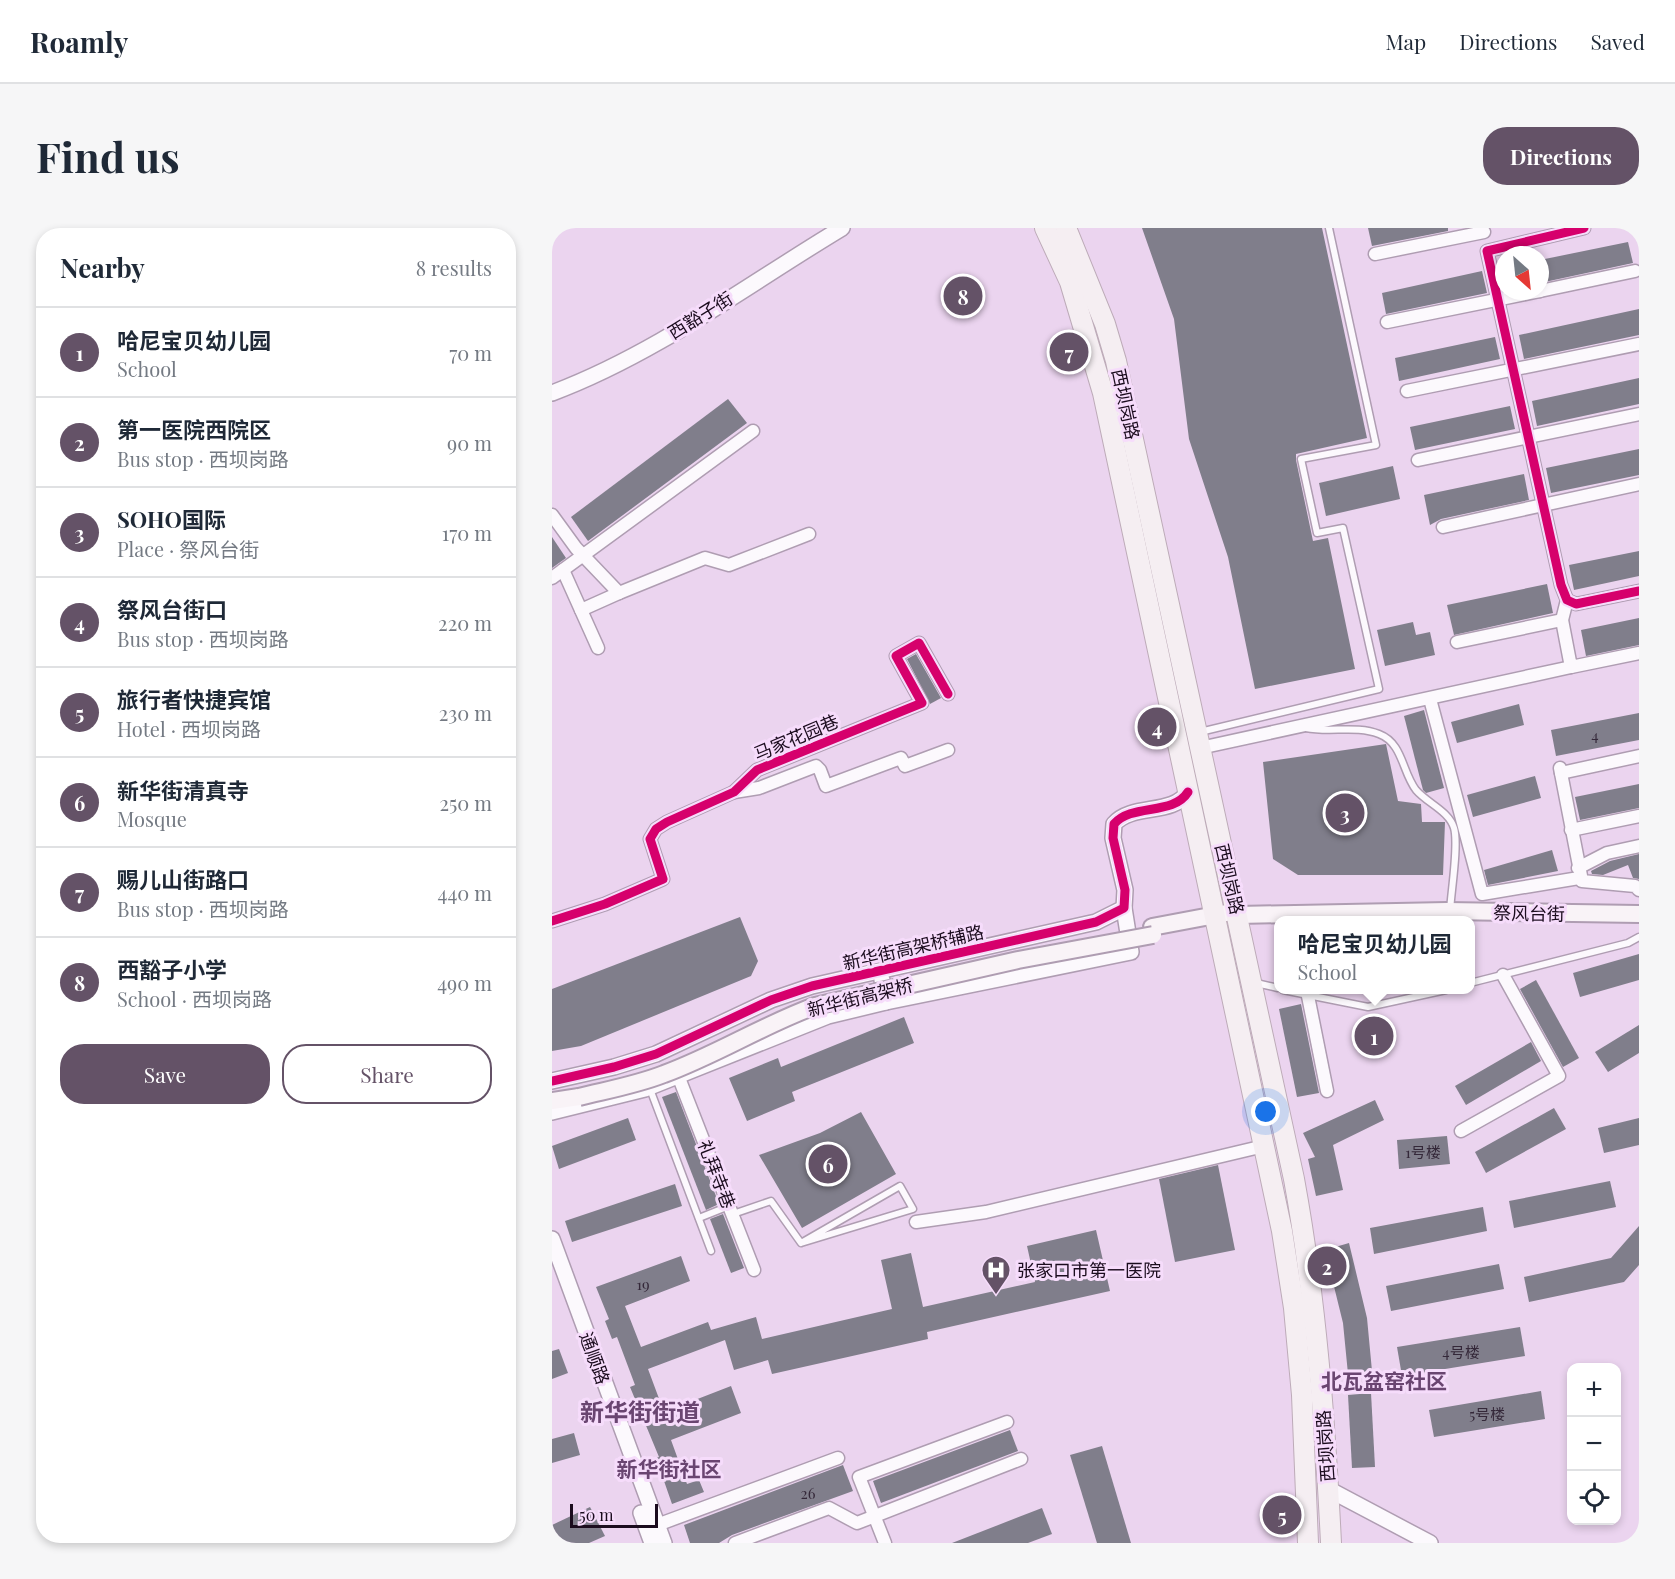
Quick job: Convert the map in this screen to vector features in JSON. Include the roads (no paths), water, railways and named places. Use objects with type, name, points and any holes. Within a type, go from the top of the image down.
[{"type":"main road","name":"西坝岗路","points":[[1045,228],[1070,282],[1103,393],[1264,1146],[1294,1308],[1308,1543]]},
{"type":"main road","name":"西坝岗路","points":[[1066,228],[1105,324],[1116,361],[1252,982],[1307,1255],[1329,1489],[1331,1543]]},
{"type":"main road","name":"祭风台街","points":[[1215,919],[1238,915],[1450,911],[1639,914]]},
{"type":"main road","name":"新华街高架桥","points":[[578,1092],[636,1084],[664,1074],[788,1016],[815,1006],[1018,960],[1215,919]]},
{"type":"main road","points":[[552,1093],[578,1092]]},
{"type":"main road","points":[[552,1101],[578,1092]]},
{"type":"main road","points":[[1306,1491],[1329,1489]]},
{"type":"street","name":"西豁子街","points":[[552,393],[587,379],[651,345],[842,228]]},
{"type":"street","points":[[1487,251],[1584,228]]},
{"type":"street","points":[[1374,254],[1483,230],[1495,287]]},
{"type":"street","points":[[1549,289],[1635,271]]},
{"type":"street","points":[[1388,322],[1498,300],[1561,585],[1567,600],[1562,620],[1571,667]]},
{"type":"street","points":[[1407,391],[1639,344]]},
{"type":"street","points":[[1418,460],[1639,414]]},
{"type":"street","points":[[552,578],[584,557],[753,431]]},
{"type":"street","points":[[1443,527],[1639,483]]},
{"type":"street","points":[[552,515],[584,557],[620,593]]},
{"type":"street","points":[[581,610],[705,558],[729,565],[809,534]]},
{"type":"street","points":[[563,570],[598,648]]},
{"type":"street","points":[[1567,600],[1576,604],[1639,591]]},
{"type":"street","points":[[1457,642],[1562,620]]},
{"type":"street","name":"马家花园巷","points":[[552,921],[606,904],[663,879],[650,840],[656,829],[734,792],[757,770],[922,703],[896,656],[920,643],[948,694]]},
{"type":"street","points":[[1198,741],[1300,727],[1639,652]]},
{"type":"street","points":[[1430,699],[1482,894],[1578,873],[1607,853],[1639,846]]},
{"type":"street","points":[[734,792],[759,788],[816,766],[826,786],[901,758],[905,766],[948,750]]},
{"type":"street","points":[[1639,756],[1561,770],[1578,873],[1585,884],[1635,886],[1639,890]]},
{"type":"street","points":[[552,1112],[649,1088],[679,1078],[828,1016],[1131,952],[1124,908],[1125,890],[1113,838],[1114,824],[1127,815],[1179,802],[1188,792]]},
{"type":"street","points":[[1571,830],[1639,816]]},
{"type":"street","name":"新华街高架桥辅路","points":[[552,1081],[614,1067],[656,1054],[771,1000],[812,986],[1096,922],[1124,908]]},
{"type":"street","name":"新华街高架桥辅路","points":[[880,971],[886,1002]]},
{"type":"street","points":[[1461,1131],[1558,1076],[1503,975]]},
{"type":"street","points":[[1308,996],[1327,1091]]},
{"type":"street","name":"礼拜寺巷","points":[[679,1078],[754,1270]]},
{"type":"street","points":[[916,1222],[986,1212],[1264,1146]]},
{"type":"street","name":"通顺路","points":[[552,1239],[657,1525],[658,1542]]},
{"type":"street","name":"通顺路","points":[[552,1267],[658,1542]]},
{"type":"street","points":[[885,1543],[859,1477],[1007,1422]]},
{"type":"street","points":[[657,1525],[838,1458]]},
{"type":"street","points":[[735,1543],[829,1508],[856,1523],[1021,1459]]},
{"type":"street","points":[[1329,1489],[1430,1543]]},
{"type":"lane","points":[[1198,741],[1379,689],[1342,528],[1317,532],[1301,459],[1376,444],[1329,228]]},
{"type":"lane","points":[[1300,727],[1323,732],[1355,730],[1379,734],[1392,742],[1414,788],[1447,815],[1455,831],[1450,911]]},
{"type":"lane","points":[[1475,982],[1628,943],[1639,937]]},
{"type":"lane","points":[[1252,982],[1274,987]]},
{"type":"lane","points":[[1300,994],[1368,1007],[1428,994]]},
{"type":"lane","points":[[649,1088],[711,1251]]},
{"type":"lane","points":[[900,1186],[913,1209],[835,1233],[801,1243],[900,1186]]},
{"type":"lane","points":[[699,1218],[771,1201],[801,1243]]},
{"type":"place","name":"西豁子小学","points":[[963,296]]},
{"type":"place","name":"赐儿山街路口","points":[[1069,352]]},
{"type":"place","name":"祭风台街口","points":[[1157,727]]},
{"type":"place","name":"SOHO国际","points":[[1345,813]]},
{"type":"place","name":"哈尼宝贝幼儿园","points":[[1374,1036]]},
{"type":"place","name":"新华街清真寺","points":[[828,1164]]},
{"type":"place","name":"第一医院西院区","points":[[1327,1266]]},
{"type":"place","name":"张家口市第一医院","points":[[996,1296]]},
{"type":"place","name":"旅行者快捷宾馆","points":[[1282,1515]]},
{"type":"district","name":"北瓦盆窑社区","points":[[1384,1380]]},
{"type":"district","name":"新华街街道","points":[[640,1411]]},
{"type":"district","name":"新华街社区","points":[[669,1468]]}]
